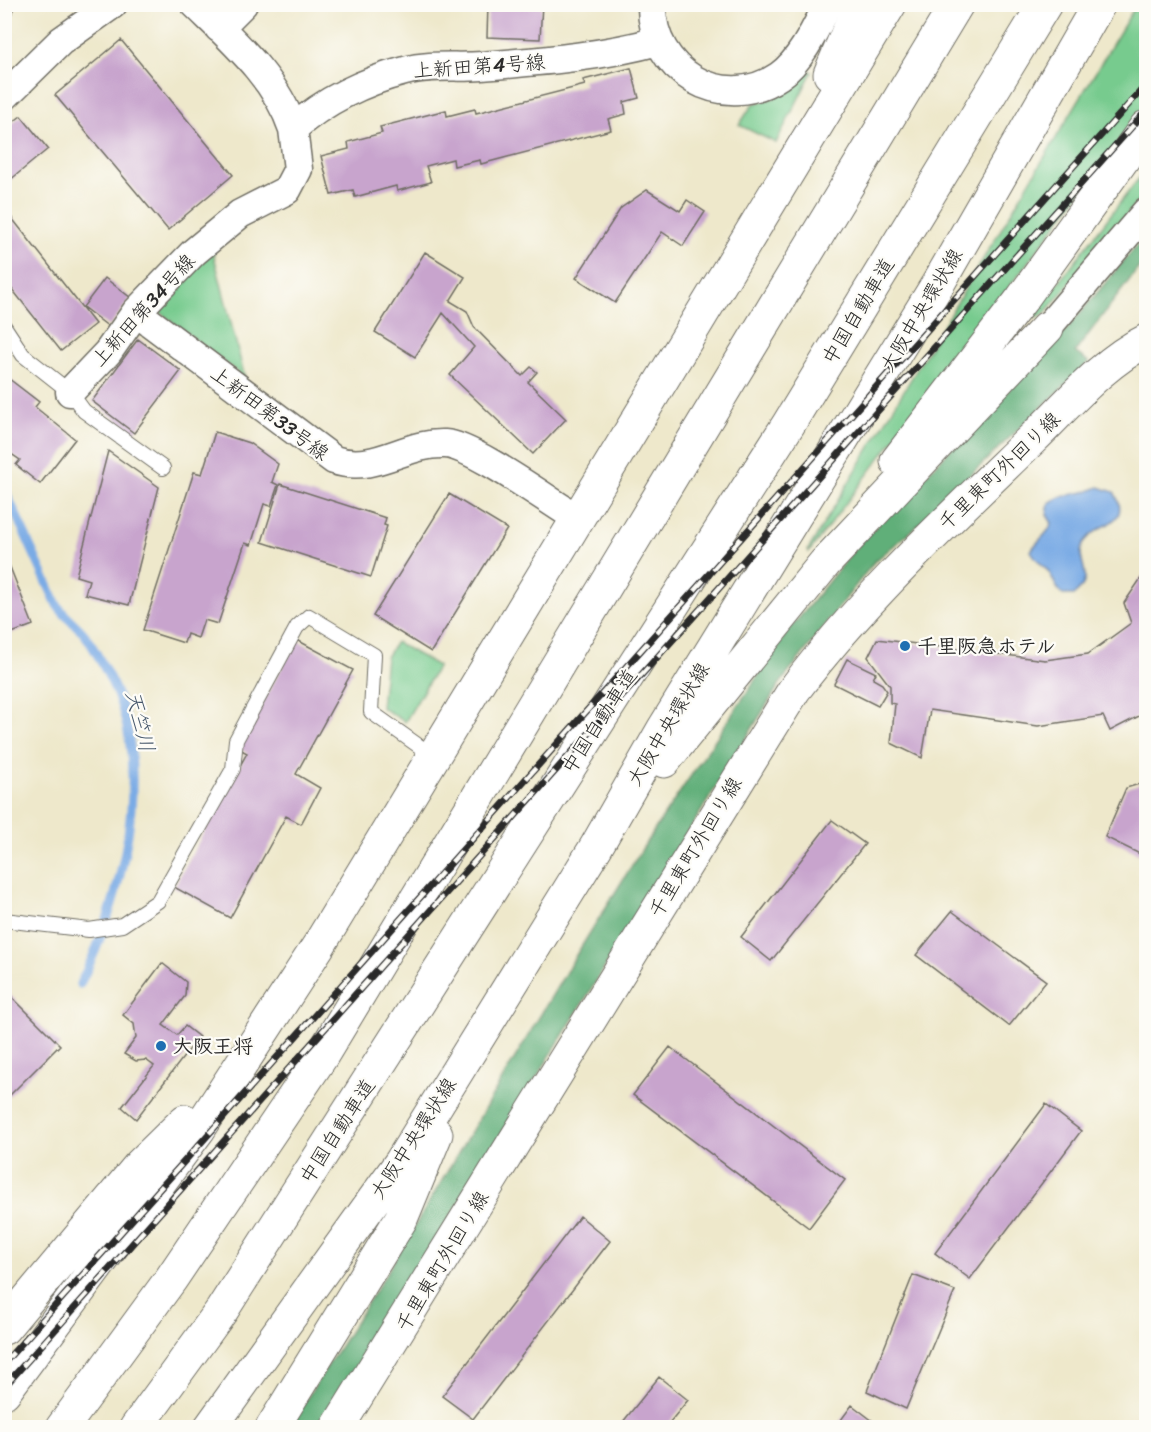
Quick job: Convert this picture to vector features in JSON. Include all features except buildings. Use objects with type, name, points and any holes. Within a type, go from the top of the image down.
[{"type":"main road","points":[[798,157],[850,22],[861,4]]},
{"type":"main road","points":[[4,1392],[199,1129],[319,945],[890,4]]},
{"type":"main road","points":[[62,1428],[171,1279],[321,1057],[957,4]]},
{"type":"main road","name":"中国自動車道","points":[[136,1428],[222,1310],[762,466],[1045,4]]},
{"type":"main road","name":"大阪中央環状線","points":[[210,1428],[401,1162],[468,1055],[596,847],[663,730],[939,282],[1099,4]]},
{"type":"main road","points":[[825,563],[936,408],[1022,299],[1146,127]]},
{"type":"main road","points":[[596,847],[769,629],[825,563],[1047,328]]},
{"type":"main road","name":"千里東町外回り線","points":[[337,1428],[754,750],[794,690],[831,644],[898,569],[1081,392],[1124,354],[1146,341]]},
{"type":"main road","points":[[272,1428],[401,1219],[468,1055]]},
{"type":"main road","points":[[4,1328],[140,1165],[238,1069]]},
{"type":"street","points":[[4,97],[61,41],[113,4]]},
{"type":"street","points":[[195,4],[263,74],[281,102],[293,129]]},
{"type":"street","points":[[219,28],[243,4]]},
{"type":"street","points":[[652,4],[658,41],[681,72],[700,84],[730,88],[764,84],[789,68],[828,4]]},
{"type":"street","name":"上新田第4号線","points":[[293,129],[310,113],[361,86],[405,71],[567,59],[625,50],[658,41]]},
{"type":"street","name":"上新田第34号線","points":[[70,392],[108,352],[136,312],[223,226],[287,190],[298,169],[293,129]]},
{"type":"street","points":[[1047,328],[1146,212]]},
{"type":"street","name":"上新田第33号線","points":[[136,312],[334,460],[358,465],[434,444],[458,446],[577,518]]},
{"type":"lane","points":[[4,327],[23,355],[70,392],[84,411],[163,468]]},
{"type":"lane","points":[[4,920],[88,930],[122,925],[158,901],[233,769],[236,740],[241,729],[297,627],[309,616],[374,655],[371,712],[434,757]]},
{"type":"green space","points":[[1136,5],[1146,5],[1146,106],[809,552],[808,550]]},
{"type":"green space","points":[[809,71],[812,72],[776,143],[739,125],[753,104],[774,98]]},
{"type":"green space","points":[[1146,169],[1146,192],[1044,314],[1036,318],[1035,313]]},
{"type":"green space","points":[[1146,234],[1146,258],[1075,352],[1089,362],[914,529],[874,562],[779,685],[321,1427],[288,1428],[391,1266],[578,952],[649,838],[786,634],[858,545],[1061,336]]},
{"type":"green space","points":[[212,248],[245,378],[161,313],[160,301]]},
{"type":"green space","points":[[396,642],[438,666],[405,722],[381,707],[386,657]]},
{"type":"water","points":[[1099,487],[1114,492],[1120,510],[1117,517],[1086,540],[1081,554],[1085,580],[1074,595],[1063,595],[1049,572],[1031,551],[1052,523],[1047,515],[1049,503],[1061,497]]},
{"type":"waterway","name":"天竺川","points":[[4,488],[57,605],[85,635],[112,683],[125,718],[131,755],[132,795],[128,835],[120,875],[109,914],[80,984]]},
{"type":"railway","points":[[4,1363],[1146,85]]},
{"type":"railway","points":[[4,1387],[1146,111]]},
{"type":"place","name":"千里阪急ホテル","points":[[905,646]]},
{"type":"place","name":"大阪王将","points":[[161,1046]]}]
